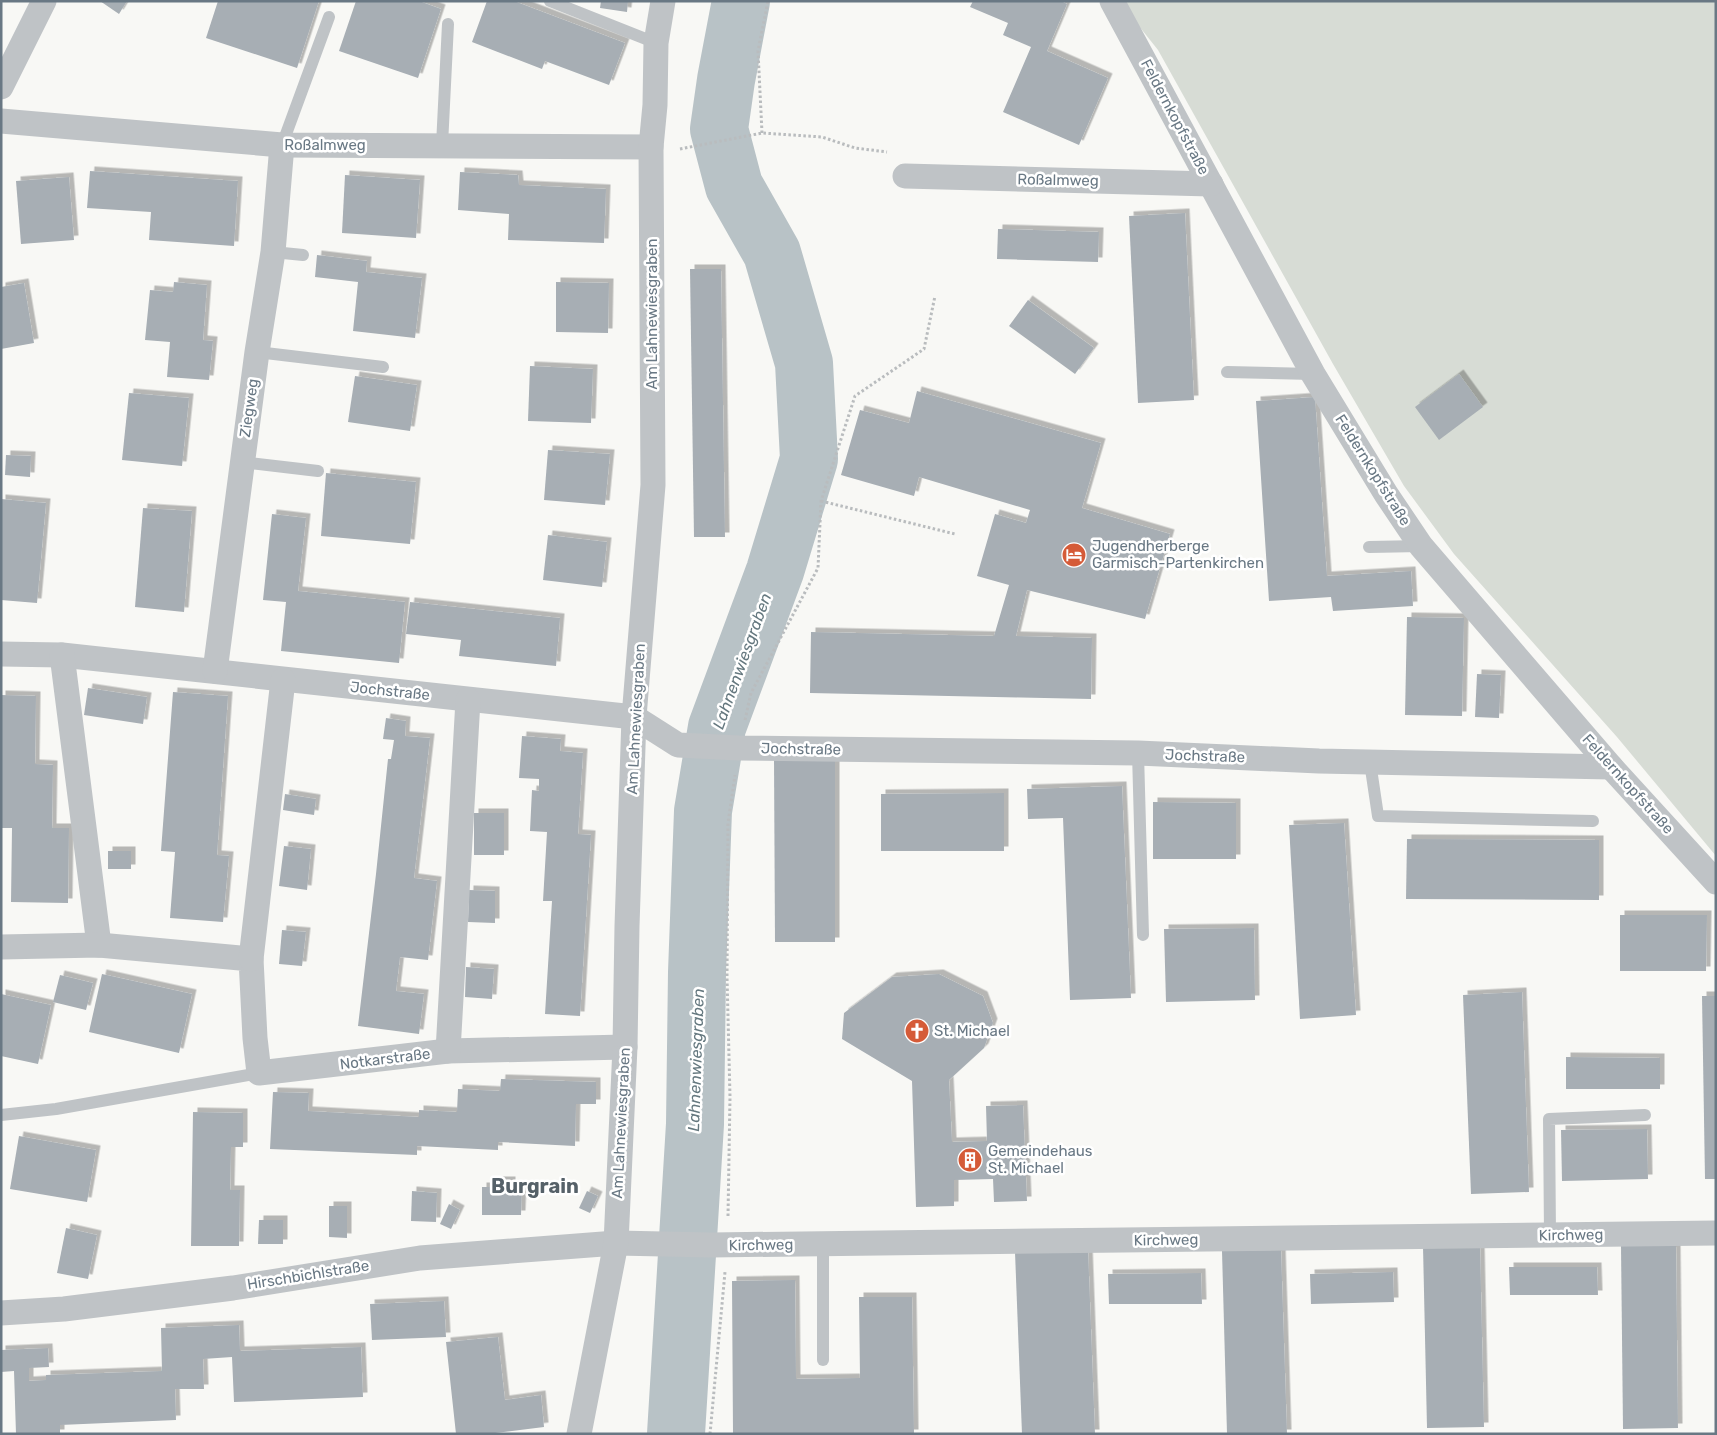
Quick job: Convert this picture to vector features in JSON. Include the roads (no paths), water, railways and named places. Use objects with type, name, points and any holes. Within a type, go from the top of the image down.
[{"type":"street","points":[[1,87],[44,1]]},
{"type":"street","name":"Am Lahnewiesgraben","points":[[579,1434],[616,1243],[625,1047],[634,717],[652,485],[650,147],[654,106],[656,43],[663,1]]},
{"type":"street","name":"Feldernkopfstraße","points":[[1112,1],[1313,374],[1386,494],[1421,546],[1611,767],[1716,882]]},
{"type":"street","name":"Roßalmweg","points":[[1,121],[282,145],[650,147]]},
{"type":"street","name":"Ziegweg","points":[[215,671],[272,252],[282,145]]},
{"type":"street","name":"Roßalmweg","points":[[905,176],[1211,184]]},
{"type":"street","name":"Jochstraße","points":[[1,654],[62,655],[634,717],[678,744],[738,748],[1138,753],[1370,762],[1611,767]]},
{"type":"street","points":[[62,655],[99,945]]},
{"type":"street","points":[[259,1073],[255,1038],[251,959],[283,680]]},
{"type":"street","points":[[448,1051],[468,700]]},
{"type":"street","points":[[1,947],[99,945],[251,959]]},
{"type":"street","name":"Notkarstraße","points":[[259,1073],[448,1051],[625,1047]]},
{"type":"street","name":"Kirchweg","points":[[616,1243],[719,1245],[1716,1233]]},
{"type":"street","name":"Hirschbichlstraße","points":[[1,1313],[64,1309],[223,1289],[420,1258],[616,1243]]},
{"type":"lane","points":[[550,1],[656,43]]},
{"type":"lane","points":[[282,145],[329,17]]},
{"type":"lane","points":[[442,145],[448,24]]},
{"type":"lane","points":[[272,252],[303,255]]},
{"type":"lane","points":[[257,352],[383,367]]},
{"type":"lane","points":[[1227,372],[1313,374]]},
{"type":"lane","points":[[242,462],[318,471]]},
{"type":"lane","points":[[1369,547],[1421,546]]},
{"type":"lane","points":[[1138,753],[1143,935]]},
{"type":"lane","points":[[1370,762],[1378,816],[1593,821]]},
{"type":"lane","points":[[1,1115],[56,1109],[259,1073]]},
{"type":"lane","points":[[1550,1235],[1549,1119],[1645,1115]]},
{"type":"lane","points":[[823,1244],[823,1360]]},
{"type":"waterway","name":"Lahnenwiesgraben","points":[[676,1434],[695,1124],[697,972],[703,811],[717,727],[775,571],[809,459],[804,363],[772,253],[734,186],[719,129],[741,1]]},
{"type":"place","name":"Jugendherberge Garmisch-Partenkirchen","points":[[1074,555]]},
{"type":"place","name":"St. Michael","points":[[917,1031]]},
{"type":"place","name":"Gemeindehaus St. Michael","points":[[970,1160]]},
{"type":"district","name":"Burgrain","points":[[535,1186]]}]
